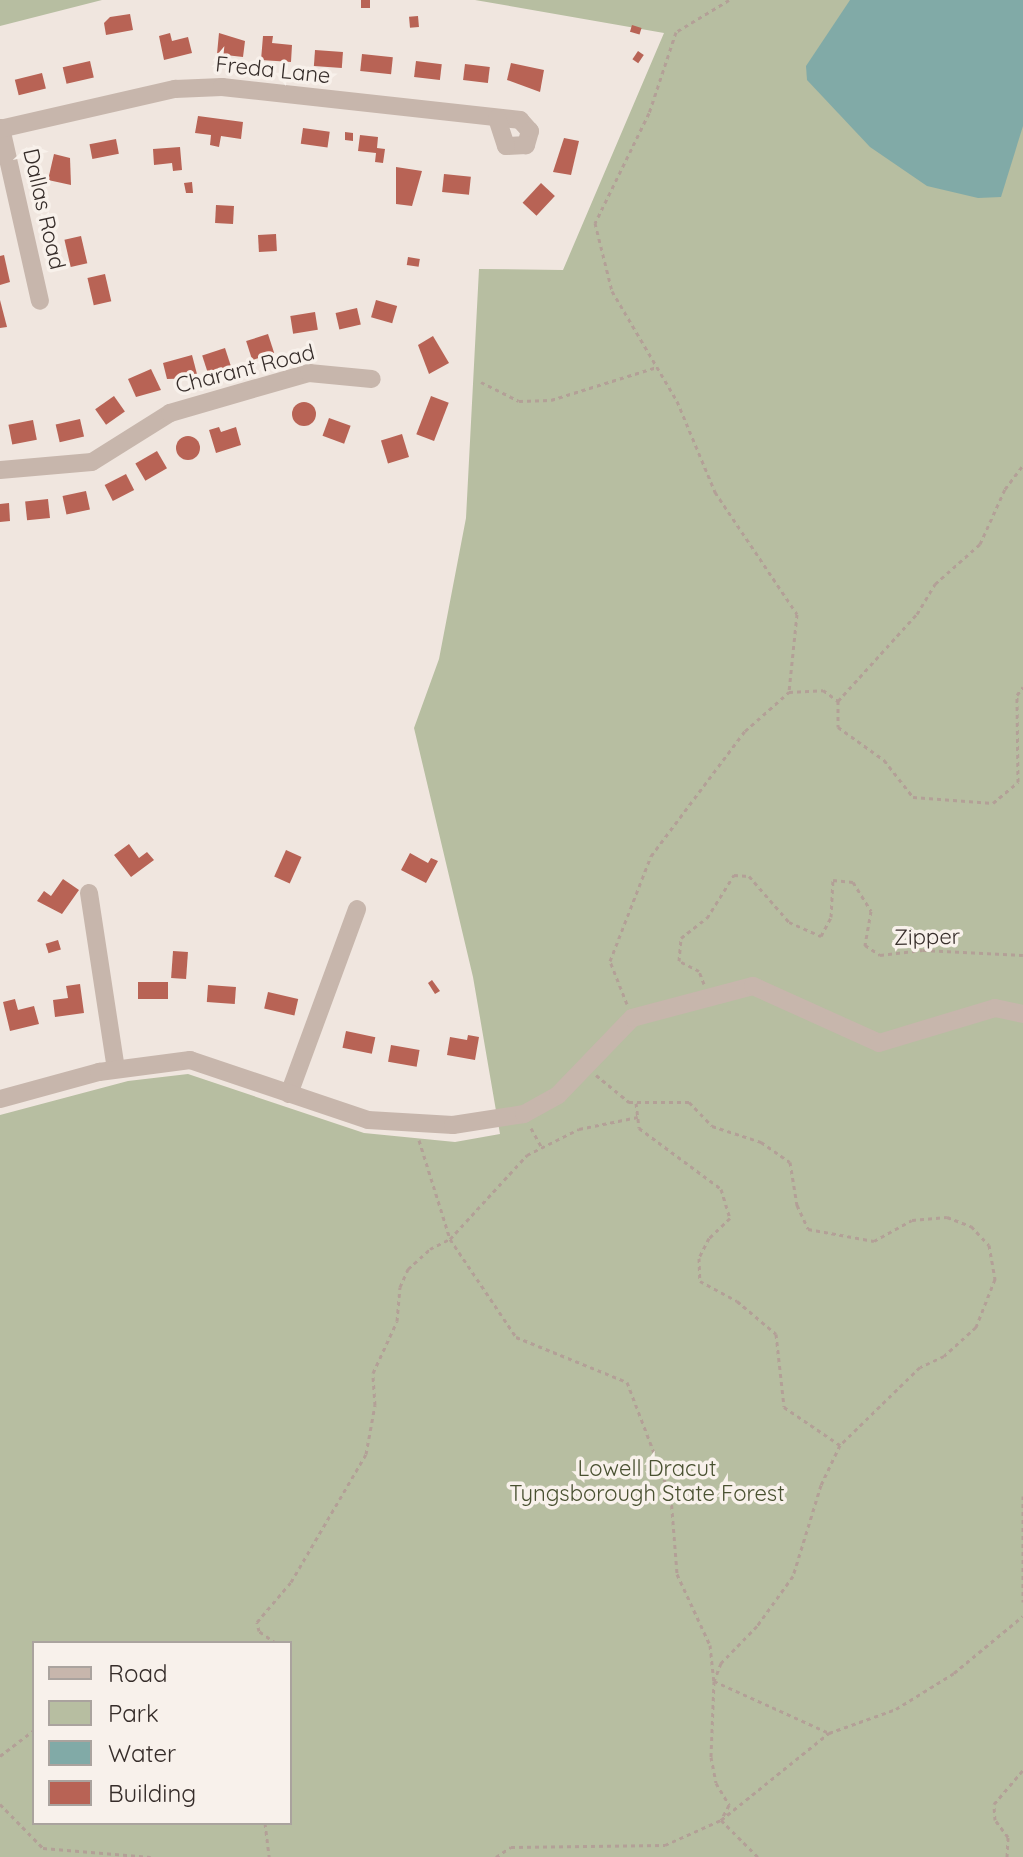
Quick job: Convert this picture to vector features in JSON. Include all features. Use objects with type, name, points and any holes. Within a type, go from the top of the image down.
[{"type":"street","name":"Freda Lane","points":[[1,129],[206,86],[497,118]]},
{"type":"street","name":"Dallas Road","points":[[1,129],[40,301]]},
{"type":"street","name":"Charant Road","points":[[0,470],[92,462],[170,413],[309,373],[372,379]]},
{"type":"street","points":[[89,893],[116,1069]]},
{"type":"street","points":[[289,1094],[332,965],[357,909]]},
{"type":"street","points":[[0,1099],[116,1069],[190,1060],[368,1120],[415,1126],[524,1114],[558,1095],[632,1018],[753,986],[879,1043],[995,1008],[1023,1014]]},
{"type":"path","points":[[729,0],[676,32],[649,113],[595,223],[612,291],[657,367],[715,492],[797,614],[789,692]]},
{"type":"path","points":[[481,382],[519,401],[551,400],[657,367]]},
{"type":"path","points":[[1023,465],[1005,489],[980,544],[935,584],[917,614],[838,701],[838,727],[884,760],[913,797],[993,803],[1018,782],[1017,695],[1023,687]]},
{"type":"path","points":[[632,1018],[610,961],[651,856],[745,731],[789,692],[823,690],[838,701]]},
{"type":"path","name":"Zipper","points":[[709,996],[699,971],[679,961],[681,938],[707,918],[734,875],[749,876],[789,922],[821,936],[831,917],[833,880],[853,882],[871,911],[865,945],[880,955],[923,950],[1023,955]]},
{"type":"path","points":[[582,1068],[636,1103],[697,1105],[712,1126],[761,1142],[790,1162],[797,1205],[808,1229],[874,1241],[912,1220],[947,1217],[971,1226],[989,1245],[995,1279],[976,1327],[944,1356],[920,1367],[840,1445],[821,1485],[793,1576],[757,1626],[721,1663],[714,1681]]},
{"type":"path","points":[[636,1103],[639,1128],[721,1189],[730,1218],[709,1238],[699,1258],[700,1281],[737,1301],[776,1334],[784,1407],[840,1445]]},
{"type":"path","points":[[524,1114],[542,1148]]},
{"type":"path","points":[[273,1641],[259,1631],[257,1622],[291,1582],[366,1454],[375,1405],[373,1373],[399,1316],[404,1278],[415,1261],[450,1239],[492,1189],[542,1148],[579,1129],[638,1117]]},
{"type":"path","points":[[415,1126],[450,1239],[516,1337],[627,1382],[671,1497],[677,1574],[710,1645],[714,1681],[711,1757],[716,1783],[729,1805],[721,1820]]},
{"type":"path","points":[[1023,1496],[1023,1602]]},
{"type":"path","points":[[496,1857],[511,1847],[665,1845],[721,1820],[829,1733],[896,1709],[954,1673],[1023,1616]]},
{"type":"path","points":[[714,1681],[829,1733]]},
{"type":"path","points":[[0,1756],[32,1732]]},
{"type":"path","points":[[1007,1857],[1008,1837],[995,1820],[994,1804],[1023,1770]]},
{"type":"path","points":[[0,1804],[43,1848],[151,1857]]},
{"type":"path","points":[[721,1820],[758,1857]]},
{"type":"path","points":[[265,1825],[269,1857]]},
{"type":"green space","points":[[0,0],[102,0],[0,26]]},
{"type":"green space","name":"Lowell Dracut Tyngsborough State Forest","points":[[475,0],[1023,0],[1023,1857],[0,1857],[0,1115],[128,1081],[188,1074],[364,1133],[455,1142],[500,1134],[473,977],[414,728],[439,659],[466,518],[479,269],[563,270],[664,33]]},
{"type":"water","points":[[850,0],[1023,0],[1023,126],[1001,197],[978,198],[927,186],[870,147],[807,80],[806,66]]},
{"type":"building","points":[[361,0],[370,0],[370,8],[361,8]]},
{"type":"building","points":[[130,14],[133,30],[106,35],[104,23],[110,17]]},
{"type":"building","points":[[418,16],[419,27],[410,28],[409,17]]},
{"type":"building","points":[[632,25],[642,28],[640,35],[630,32]]},
{"type":"building","points":[[170,33],[172,41],[188,37],[192,53],[164,60],[159,36]]},
{"type":"building","points":[[219,33],[245,41],[243,57],[217,54]]},
{"type":"building","points":[[263,36],[273,36],[272,43],[292,45],[291,62],[261,60]]},
{"type":"building","points":[[315,50],[343,52],[342,68],[314,66]]},
{"type":"building","points":[[638,51],[644,55],[638,63],[632,59]]},
{"type":"building","points":[[362,54],[393,57],[391,74],[360,71]]},
{"type":"building","points":[[90,61],[94,78],[67,84],[63,67]]},
{"type":"building","points":[[416,61],[442,64],[440,80],[414,77]]},
{"type":"building","points":[[511,63],[544,70],[540,92],[507,80]]},
{"type":"building","points":[[465,64],[490,67],[488,83],[463,80]]},
{"type":"building","points":[[42,73],[46,89],[19,95],[15,80]]},
{"type":"building","points":[[198,116],[243,122],[241,139],[221,136],[219,147],[210,145],[211,135],[195,133]]},
{"type":"building","points":[[303,128],[330,132],[328,148],[301,144]]},
{"type":"building","points":[[345,132],[353,133],[353,141],[345,140]]},
{"type":"building","points":[[360,135],[378,137],[377,148],[385,149],[383,163],[375,162],[376,153],[358,151]]},
{"type":"building","points":[[564,138],[579,141],[571,175],[553,172]]},
{"type":"building","points":[[116,139],[119,154],[92,159],[89,144]]},
{"type":"building","points":[[180,147],[182,170],[173,171],[172,163],[154,165],[153,149]]},
{"type":"building","points":[[54,154],[70,158],[71,185],[48,180]]},
{"type":"building","points":[[396,167],[422,171],[412,206],[396,204]]},
{"type":"building","points":[[444,174],[471,177],[469,195],[442,192]]},
{"type":"building","points":[[192,182],[193,193],[186,193],[184,183]]},
{"type":"building","points":[[541,183],[555,196],[536,216],[523,203]]},
{"type":"building","points":[[216,205],[234,206],[233,224],[215,223]]},
{"type":"building","points":[[276,234],[277,251],[259,252],[258,235]]},
{"type":"building","points":[[81,236],[87,263],[71,267],[64,240]]},
{"type":"building","points":[[4,255],[10,282],[0,285],[0,256]]},
{"type":"building","points":[[408,257],[420,259],[419,267],[407,265]]},
{"type":"building","points":[[105,274],[111,301],[94,305],[87,278]]},
{"type":"building","points":[[0,300],[7,327],[0,328]]},
{"type":"building","points":[[376,300],[397,306],[392,323],[371,317]]},
{"type":"building","points":[[357,308],[361,325],[339,330],[336,313]]},
{"type":"building","points":[[315,312],[318,330],[293,334],[290,316]]},
{"type":"building","points":[[268,334],[274,353],[252,360],[246,341]]},
{"type":"building","points":[[433,336],[449,363],[429,374],[418,345]]},
{"type":"building","points":[[225,348],[231,366],[208,373],[202,355]]},
{"type":"building","points":[[192,355],[198,378],[167,379],[163,363]]},
{"type":"building","points":[[151,369],[161,390],[136,397],[128,379]]},
{"type":"building","points":[[114,396],[125,412],[106,425],[95,409]]},
{"type":"building","points":[[431,396],[449,403],[434,441],[416,434]]},
{"type":"building","points":[[304,402],[312,406],[316,414],[312,422],[304,426],[296,422],[292,414],[296,406]]},
{"type":"building","points":[[329,418],[351,426],[344,444],[323,436]]},
{"type":"building","points":[[80,419],[84,437],[60,442],[56,425]]},
{"type":"building","points":[[33,420],[37,440],[12,444],[8,425]]},
{"type":"building","points":[[219,427],[221,432],[236,427],[241,445],[216,453],[209,430]]},
{"type":"building","points":[[402,434],[409,457],[388,463],[381,440]]},
{"type":"building","points":[[188,436],[199,443],[200,448],[193,459],[188,460],[177,453],[176,448],[183,437]]},
{"type":"building","points":[[157,451],[167,468],[145,481],[135,464]]},
{"type":"building","points":[[126,474],[134,490],[113,501],[105,485]]},
{"type":"building","points":[[86,491],[90,510],[66,515],[63,496]]},
{"type":"building","points":[[48,499],[50,518],[27,520],[25,501]]},
{"type":"building","points":[[9,503],[10,521],[0,522],[0,504]]},
{"type":"building","points":[[129,844],[139,858],[147,852],[154,860],[131,877],[114,855]]},
{"type":"building","points":[[286,850],[302,857],[290,883],[274,876]]},
{"type":"building","points":[[410,853],[428,863],[431,858],[438,861],[426,883],[401,870]]},
{"type":"building","points":[[63,879],[79,890],[62,914],[37,901],[44,891],[51,896]]},
{"type":"building","points":[[58,940],[61,950],[48,953],[46,944]]},
{"type":"building","points":[[173,951],[188,952],[186,979],[171,978]]},
{"type":"building","points":[[432,980],[440,991],[435,994],[428,983]]},
{"type":"building","points":[[138,982],[168,982],[168,999],[138,999]]},
{"type":"building","points":[[80,984],[84,1013],[55,1017],[53,1000],[68,998],[66,986]]},
{"type":"building","points":[[208,985],[236,987],[235,1004],[207,1002]]},
{"type":"building","points":[[268,992],[298,999],[294,1016],[264,1009]]},
{"type":"building","points":[[15,999],[18,1010],[34,1006],[39,1024],[10,1031],[3,1002]]},
{"type":"building","points":[[346,1031],[375,1037],[372,1054],[342,1048]]},
{"type":"building","points":[[468,1035],[479,1037],[475,1060],[447,1055],[450,1037],[467,1040]]},
{"type":"building","points":[[391,1045],[420,1050],[417,1067],[388,1062]]}]
